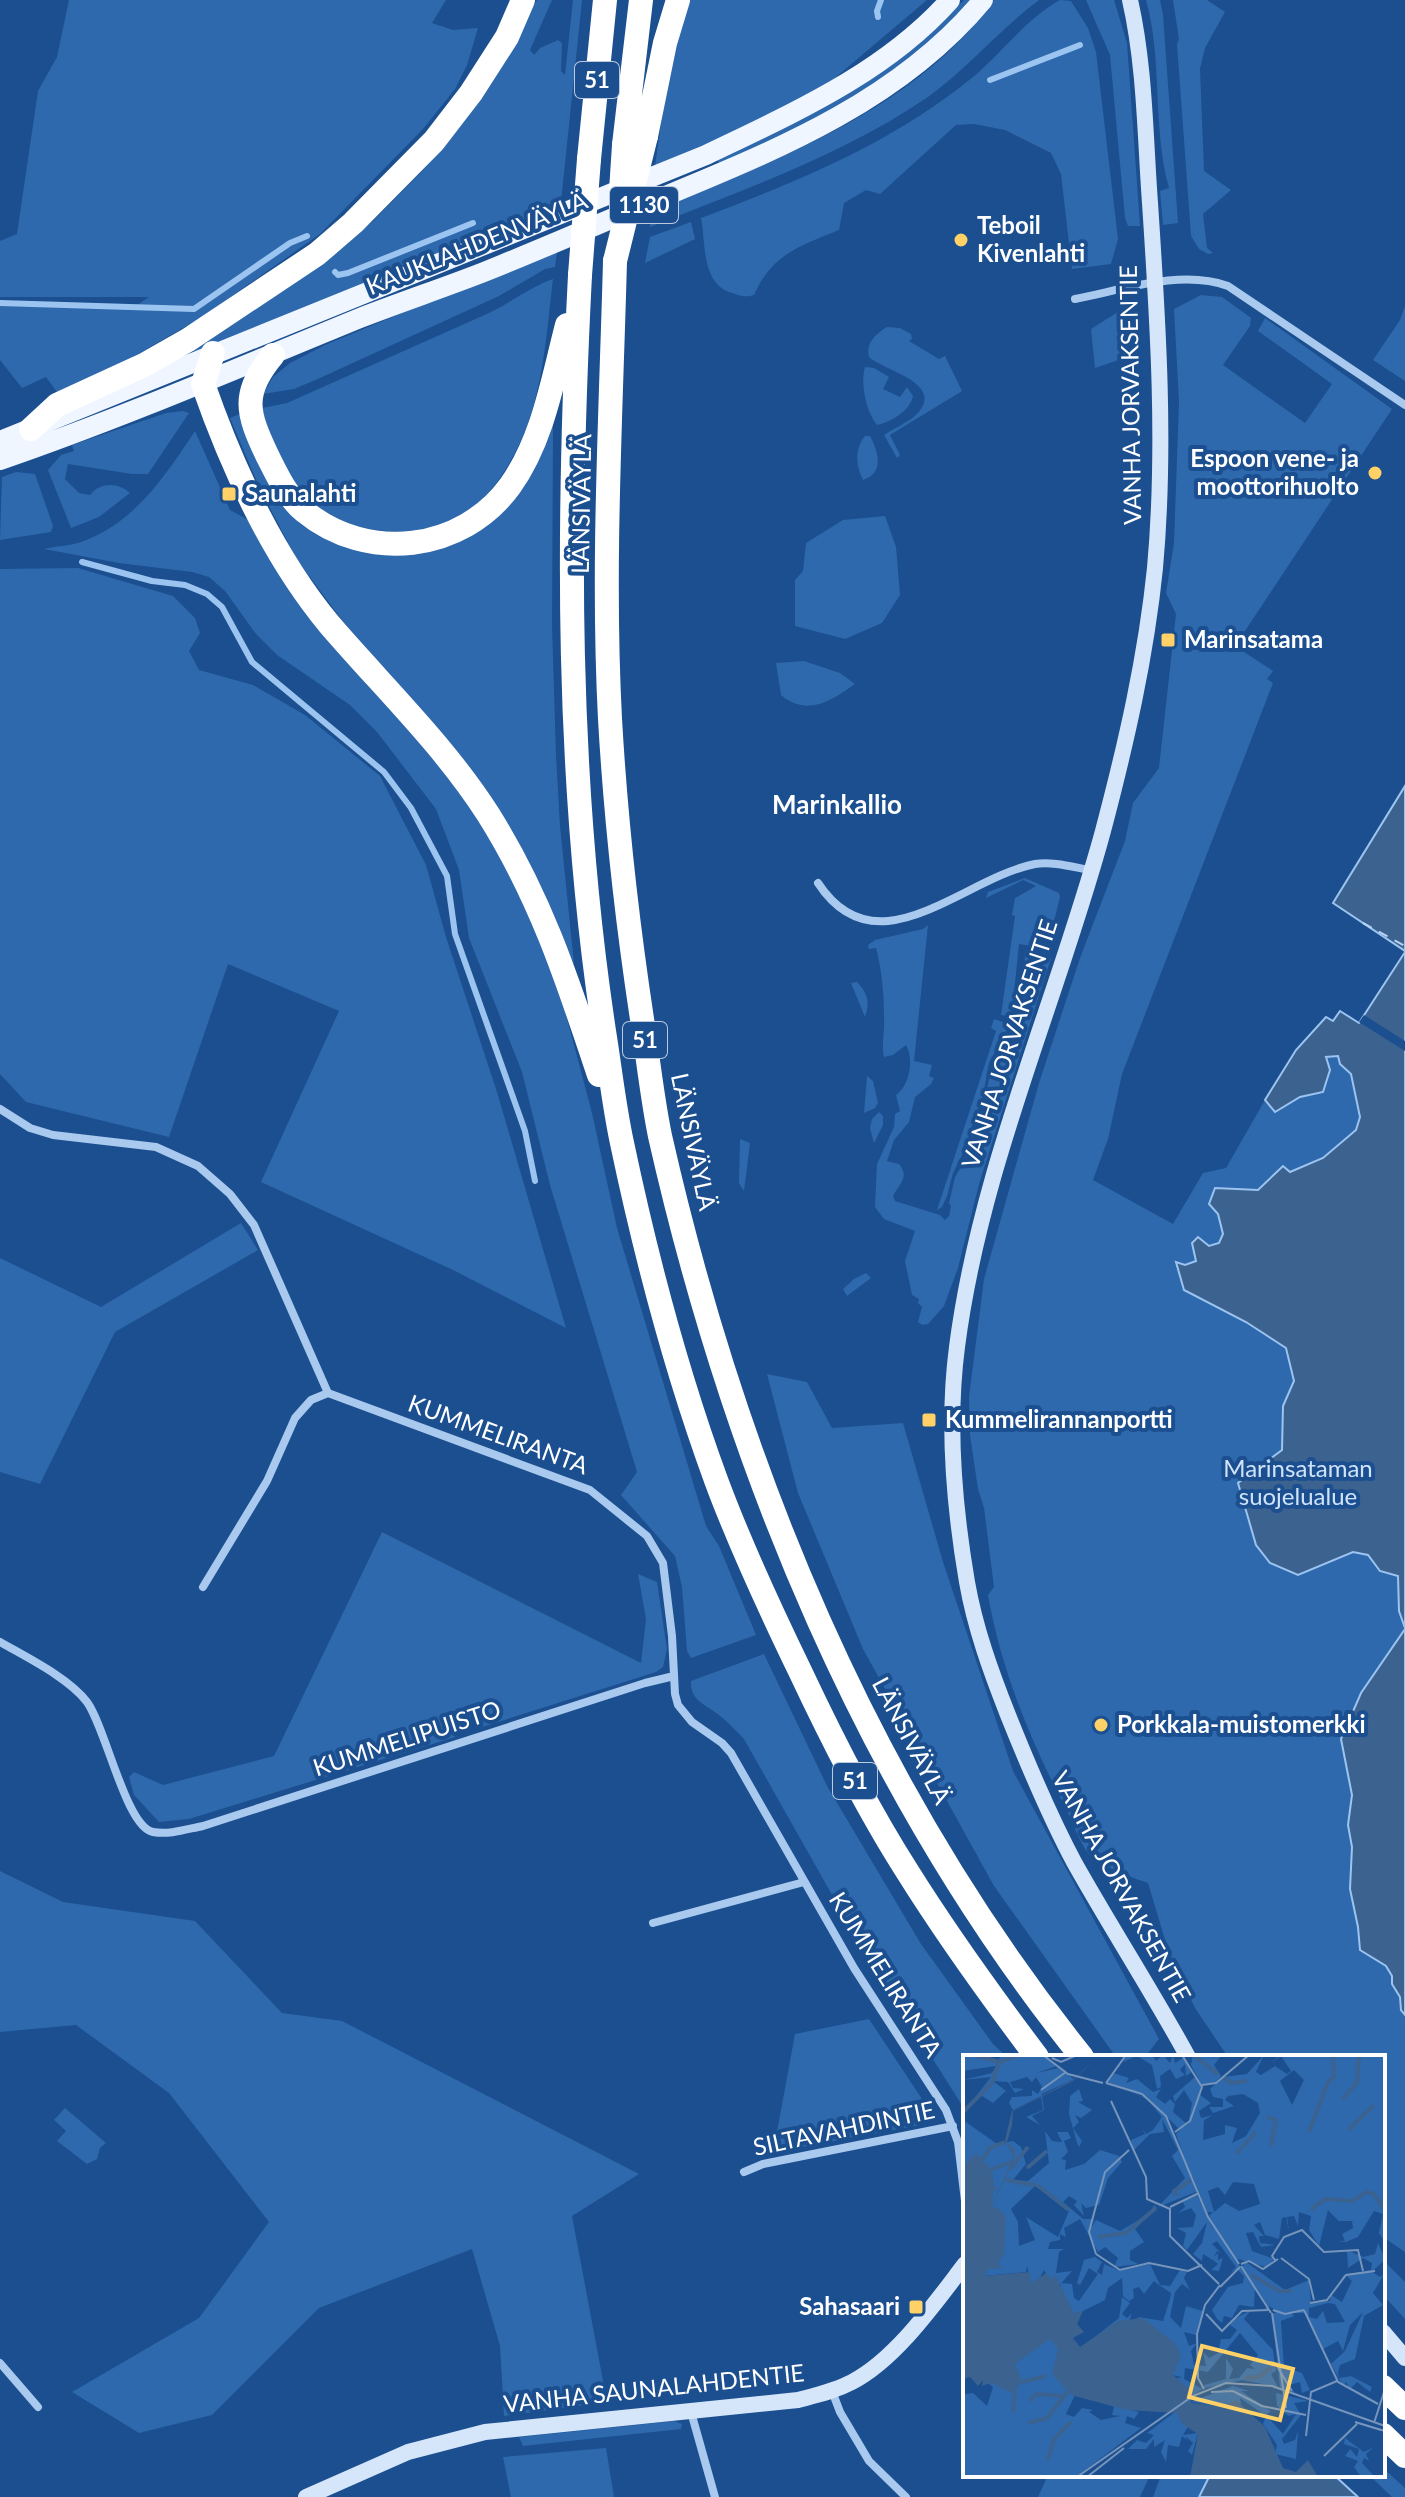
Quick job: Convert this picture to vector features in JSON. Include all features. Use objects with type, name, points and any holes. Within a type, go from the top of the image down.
[{"type":"highway","points":[[31,429],[63,420],[317,254],[353,223],[391,187],[471,93],[507,37],[523,0]]},
{"type":"highway","name":"LÄNSIVÄYLÄ","points":[[605,0],[580,275],[572,478],[574,727],[589,931],[621,1139],[662,1312],[717,1481],[779,1626],[836,1748],[904,1868],[971,1969],[1036,2055]]},
{"type":"highway","name":"51","points":[[635,140],[641,0]]},
{"type":"highway","points":[[635,140],[678,0]]},
{"type":"highway","name":"LÄNSIVÄYLÄ","points":[[635,140],[615,261],[608,568],[610,717],[627,923],[659,1131],[699,1292],[752,1458],[812,1608],[869,1726],[942,1857],[1009,1960],[1080,2055]]},
{"type":"highway","points":[[273,355],[257,373],[251,390],[250,410],[276,474],[303,511],[326,526],[368,542],[394,544],[445,537],[467,526],[488,509],[510,486],[528,453],[540,423],[580,275]]},
{"type":"highway","points":[[213,353],[203,384],[260,517],[293,574],[328,622],[460,773],[523,873],[557,949],[621,1139]]},
{"type":"highway","points":[[1385,2389],[1405,2408]]},
{"type":"highway","points":[[1385,2437],[1405,2456]]},
{"type":"main road","name":"KAUKLAHDENVÄYLÄ","points":[[0,460],[63,420],[213,353],[706,155],[811,105],[902,45],[928,25],[950,0]]},
{"type":"main road","name":"KAUKLAHDENVÄYLÄ","points":[[63,420],[203,384],[730,170],[826,125],[871,98],[912,69],[983,0]]},
{"type":"main road","name":"VANHA JORVAKSENTIE","points":[[1130,0],[1140,62],[1155,284],[1160,451],[1155,566],[1127,740],[1090,870],[1012,1111],[972,1257],[956,1349],[953,1405],[959,1519],[967,1586],[992,1675],[1030,1770],[1072,1857],[1187,2055]]},
{"type":"main road","points":[[0,441],[31,429]]},
{"type":"main road","name":"VANHA SAUNALAHDENTIE","points":[[306,2497],[380,2463],[485,2432],[798,2400],[832,2391],[853,2382],[889,2355],[963,2266]]},
{"type":"main road","points":[[1385,2334],[1405,2358]]},
{"type":"street","points":[[1075,299],[1155,284],[1215,281],[1228,286],[1405,405]]},
{"type":"street","points":[[818,883],[839,908],[873,922],[905,920],[1012,871],[1038,864],[1090,870]]},
{"type":"street","points":[[0,1109],[30,1128],[53,1135],[156,1147],[198,1166],[230,1194],[254,1225],[328,1393],[311,1400],[295,1418],[267,1481],[203,1587]]},
{"type":"street","name":"KUMMELIRANTA","points":[[328,1393],[590,1490],[647,1536],[663,1563],[678,1705],[692,1722],[731,1753],[854,1968],[946,2110],[958,2142],[963,2184]]},
{"type":"street","name":"KUMMELIPUISTO","points":[[0,1642],[58,1677],[85,1698],[98,1718],[131,1809],[139,1824],[150,1832],[203,1826],[674,1676]]},
{"type":"street","points":[[653,1923],[804,1882]]},
{"type":"street","name":"SILTAVAHDINTIE","points":[[744,2172],[763,2164],[953,2126]]},
{"type":"street","points":[[0,2363],[38,2407]]},
{"type":"street","points":[[832,2391],[840,2412],[869,2461],[906,2497]]},
{"type":"street","points":[[691,2411],[715,2497]]},
{"type":"green space","points":[[69,0],[446,0],[432,23],[453,30],[478,28],[467,65],[455,89],[423,129],[320,234],[202,317],[124,362],[57,392],[46,377],[22,388],[0,360],[0,303],[134,307],[149,297],[0,297],[0,241],[17,234],[38,91],[57,57]]},
{"type":"green space","points":[[537,0],[552,0],[530,50],[534,55],[540,48],[558,40],[562,43],[561,71],[565,75],[573,0],[582,0],[561,202],[196,352],[191,349],[333,255],[373,221],[423,170],[473,109]]},
{"type":"green space","points":[[686,0],[927,0],[823,88],[738,132],[655,167],[666,87]]},
{"type":"green space","points":[[964,0],[971,0],[923,47],[869,88],[805,127],[720,166],[716,157],[953,11]]},
{"type":"green space","points":[[994,0],[1039,0],[943,86],[896,118],[793,170],[650,227],[652,211],[793,152],[883,102],[924,73],[962,39]]},
{"type":"green space","points":[[1060,0],[1071,1],[1088,28],[1096,52],[1118,239],[1111,264],[1072,269],[1061,174],[1051,153],[1005,130],[974,124],[956,125],[880,194],[866,190],[844,203],[839,230],[789,253],[769,270],[754,295],[744,296],[720,287],[706,260],[701,218],[806,176],[906,124],[968,81],[1035,18]]},
{"type":"green space","points":[[1086,0],[1114,0],[1127,43],[1140,226],[1128,226],[1125,218],[1110,55]]},
{"type":"green space","points":[[1146,0],[1160,0],[1163,15],[1178,223],[1163,225],[1160,191],[1169,188]]},
{"type":"green space","points":[[1173,0],[1207,0],[1225,12],[1205,48],[1200,69],[1204,171],[1231,190],[1203,214],[1207,248],[1213,253],[1208,254],[1199,249],[1191,236],[1179,39]]},
{"type":"green space","points":[[691,222],[695,239],[645,263],[650,237]]},
{"type":"green space","points":[[557,252],[555,267],[545,269],[499,296],[294,389],[263,394],[273,377],[290,363],[325,345],[493,275]]},
{"type":"green space","points":[[553,279],[543,361],[531,413],[510,462],[494,486],[475,505],[452,519],[428,528],[375,530],[325,512],[304,495],[278,454],[262,408],[287,403],[489,313]]},
{"type":"green space","name":"Marinsataman suojelualue","points":[[1201,295],[1222,297],[1251,318],[1250,326],[1223,365],[1305,423],[1332,384],[1258,331],[1265,318],[1392,409],[1235,646],[1273,671],[1267,679],[1273,683],[1122,1074],[1108,1139],[1093,1180],[1173,1224],[1203,1173],[1226,1168],[1265,1100],[1275,1112],[1300,1097],[1323,1091],[1326,1056],[1351,1052],[1383,1130],[1197,1268],[1177,1262],[1405,1402],[1405,2252],[1385,2238],[1385,2055],[1227,2055],[1195,2008],[1169,1953],[1148,1883],[1099,1862],[1082,1843],[1029,1732],[1009,1678],[988,1595],[994,1587],[984,1508],[970,1435],[969,1397],[984,1279],[1039,1083],[1080,958],[1125,841],[1133,803],[1159,768],[1176,614],[1166,593],[1174,543],[1179,402],[1174,309]]},
{"type":"green space","points":[[1405,306],[1405,381],[1373,360],[1400,320]]},
{"type":"green space","points":[[1121,310],[1130,356],[1095,368],[1091,329]]},
{"type":"green space","points":[[887,327],[900,328],[911,334],[909,341],[939,359],[945,356],[962,391],[890,435],[900,455],[897,458],[884,435],[917,414],[924,403],[924,394],[910,379],[869,357],[870,343]]},
{"type":"green space","points":[[865,367],[874,368],[889,377],[883,389],[900,397],[907,387],[913,396],[899,415],[877,425],[865,397]]},
{"type":"green space","points":[[166,413],[189,413],[148,474],[68,464],[65,479],[79,493],[90,495],[109,485],[130,493],[99,517],[71,528],[48,470],[61,455],[74,451],[72,445]]},
{"type":"green space","points":[[242,413],[317,531],[455,540],[550,425],[553,427],[552,625],[556,755],[574,964],[431,723],[342,620],[297,560],[259,487],[230,418]]},
{"type":"green space","points":[[195,431],[230,510],[252,522],[445,771],[506,858],[560,992],[592,1113],[617,1228],[706,1526],[719,1546],[756,1635],[691,1658],[687,1651],[682,1587],[675,1556],[621,1495],[637,1472],[550,1185],[522,1072],[469,938],[459,870],[436,809],[377,732],[350,705],[277,655],[256,634],[225,591],[209,577],[44,549],[81,542],[117,523],[160,481]]},
{"type":"green space","points":[[865,436],[870,436],[878,462],[874,473],[863,480],[857,458]]},
{"type":"green space","points":[[16,472],[35,474],[53,526],[51,532],[0,540],[2,477]]},
{"type":"green space","points":[[885,516],[896,547],[900,595],[882,623],[845,639],[795,626],[795,580],[803,571],[806,543],[843,520]]},
{"type":"green space","points":[[78,568],[173,596],[195,618],[200,633],[189,651],[199,670],[253,685],[305,715],[380,776],[426,865],[566,1328],[453,1270],[261,1182],[339,1011],[228,964],[169,1137],[26,1102],[0,1074],[0,569]]},
{"type":"green space","points":[[804,661],[840,673],[855,684],[819,704],[810,706],[791,702],[781,695],[776,663]]},
{"type":"green space","points":[[1025,878],[1059,893],[1060,897],[1049,941],[1042,939],[1038,947],[1019,944],[1012,1012],[1008,1016],[1001,1015],[1015,898],[1036,886],[1023,880],[986,898],[988,892]]},
{"type":"green space","points":[[928,925],[914,1061],[932,1065],[929,1076],[934,1078],[915,1097],[909,1122],[894,1140],[887,1161],[899,1164],[904,1173],[893,1196],[895,1201],[940,1215],[945,1220],[949,1216],[955,1177],[965,1160],[975,1125],[980,1125],[986,1116],[986,1109],[982,1109],[993,1064],[1022,1003],[1026,950],[1046,953],[1051,958],[979,1184],[958,1268],[944,1306],[928,1324],[922,1325],[918,1322],[922,1307],[919,1299],[912,1295],[905,1261],[915,1231],[884,1219],[875,1207],[877,1164],[894,1127],[895,1114],[900,1111],[896,1095],[905,1085],[910,1064],[906,1045],[893,1055],[884,1057],[881,974],[876,948],[869,949],[868,945],[875,940],[923,929]]},
{"type":"green space","points":[[857,982],[867,998],[865,1017],[851,983]]},
{"type":"green space","points":[[994,1019],[1010,1024],[989,1063],[983,1095],[962,1155],[942,1207],[937,1210],[996,1031],[991,1028]]},
{"type":"green space","points":[[867,1076],[873,1081],[878,1103],[864,1113]]},
{"type":"green space","points":[[879,1112],[883,1116],[883,1125],[874,1143],[870,1128],[872,1119]]},
{"type":"green space","points":[[740,1139],[750,1143],[744,1191],[739,1183]]},
{"type":"green space","points":[[241,1223],[258,1250],[115,1332],[40,1484],[0,1472],[0,1258],[101,1307]]},
{"type":"green space","points":[[866,1273],[871,1278],[847,1296],[843,1289]]},
{"type":"green space","points":[[767,1374],[807,1382],[832,1428],[903,1423],[943,1562],[1013,1771],[1159,2039],[1147,2055],[1115,2055],[994,1886],[863,1649],[798,1493]]},
{"type":"green space","points":[[382,1532],[641,1663],[646,1619],[638,1574],[657,1582],[667,1649],[663,1667],[656,1672],[479,1728],[471,1717],[453,1722],[455,1737],[189,1819],[159,1822],[134,1795],[129,1777],[134,1772],[163,1785],[274,1756]]},
{"type":"green space","points":[[764,1654],[827,1786],[921,1944],[993,2044],[1005,2055],[963,2055],[963,2107],[857,1939],[744,1739],[699,1701],[691,1688],[691,1681]]},
{"type":"green space","points":[[0,1871],[63,1902],[195,1921],[282,2013],[342,2021],[639,2174],[572,2216],[607,2402],[504,2416],[500,2346],[472,2249],[319,2308],[212,2415],[139,2433],[72,2392],[199,2318],[269,2222],[169,2093],[76,2025],[0,2032]]},
{"type":"green space","points":[[869,2019],[924,2102],[928,2116],[920,2125],[786,2150],[774,2148],[795,2034]]},
{"type":"green space","points":[[65,2108],[106,2143],[100,2148],[97,2159],[87,2164],[57,2141],[66,2131],[54,2120]]},
{"type":"green space","points":[[1385,2262],[1405,2282],[1405,2319],[1385,2297]]},
{"type":"green space","points":[[674,2421],[682,2424],[681,2429],[523,2446],[519,2437]]},
{"type":"green space","points":[[606,2448],[614,2497],[511,2497],[503,2457]]},
{"type":"green space","points":[[1385,2470],[1405,2488],[1405,2497],[1392,2497],[1371,2477],[1385,2477]]},
{"type":"green space","points":[[1047,2477],[1149,2477],[1140,2497],[1038,2497]]},
{"type":"green space","points":[[1160,2477],[1288,2477],[1207,2497],[1153,2497]]},
{"type":"shaded area","points":[[1405,786],[1405,951],[1333,903]]},
{"type":"shaded area","points":[[1405,952],[1405,1628],[1399,1611],[1398,1576],[1380,1571],[1368,1555],[1353,1552],[1298,1575],[1270,1563],[1256,1545],[1238,1483],[1282,1450],[1283,1406],[1294,1381],[1286,1348],[1246,1322],[1184,1290],[1176,1262],[1185,1265],[1196,1261],[1192,1243],[1198,1237],[1209,1246],[1219,1243],[1223,1234],[1218,1214],[1209,1204],[1215,1188],[1258,1190],[1283,1166],[1290,1172],[1323,1158],[1356,1130],[1360,1117],[1351,1074],[1340,1064],[1338,1056],[1326,1057],[1330,1070],[1323,1092],[1300,1097],[1275,1112],[1265,1100],[1296,1050],[1326,1017],[1333,1021],[1340,1011],[1359,1023]]},
{"type":"shaded area","points":[[1405,1629],[1405,2015],[1386,1966],[1360,1950],[1350,1889],[1352,1847],[1348,1825],[1352,1795],[1341,1739],[1361,1693]]},
{"type":"shaded area","points":[[1209,2477],[1336,2477],[1358,2497],[1199,2497]]},
{"type":"pier","points":[[1364,1015],[1405,1041],[1405,1051],[1359,1022]]},
{"type":"waterway","points":[[878,17],[881,0]]},
{"type":"waterway","points":[[990,80],[1080,45]]},
{"type":"waterway","points":[[335,272],[338,275],[348,273],[473,223]]},
{"type":"waterway","points":[[0,303],[194,309],[290,243],[307,236]]},
{"type":"waterway","points":[[82,562],[152,581],[185,585],[207,594],[222,607],[252,662],[384,772],[411,808],[447,876],[455,934],[525,1131],[535,1181]]},
{"type":"ferry route","points":[[1363,923],[1405,946]]},
{"type":"place","name":"Teboil Kivenlahti","points":[[961,240]]},
{"type":"place","name":"Espoon vene- ja moottorihuolto","points":[[1375,473]]},
{"type":"place","name":"Saunalahti","points":[[229,494]]},
{"type":"place","name":"Marinsatama","points":[[1168,640]]},
{"type":"place","name":"Kummelirannanportti","points":[[929,1420]]},
{"type":"place","name":"Porkkala-muistomerkki","points":[[1101,1725]]},
{"type":"place","name":"Sahasaari","points":[[916,2307]]},
{"type":"district","name":"Marinkallio","points":[[837,805]]}]
